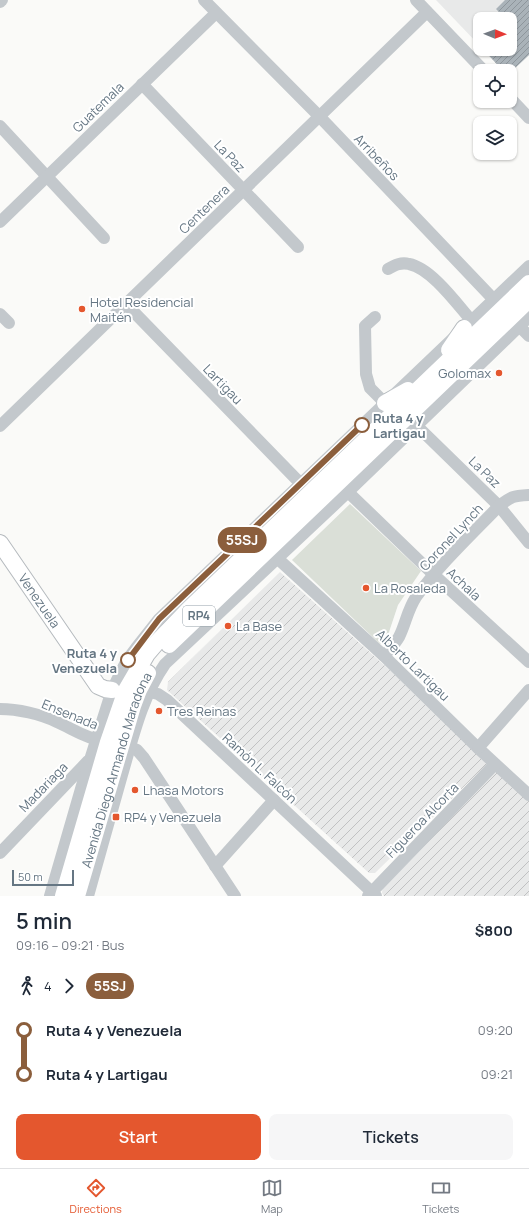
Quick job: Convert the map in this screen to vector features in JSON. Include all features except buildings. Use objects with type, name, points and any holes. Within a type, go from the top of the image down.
[{"type":"main road","name":"Avenida Diego Armando Maradona","points":[[131,690],[145,678],[158,657],[176,638],[506,313],[529,282]]},
{"type":"main road","name":"Avenida Diego Armando Maradona","points":[[63,896],[131,690],[147,654],[169,629],[432,376],[506,313],[529,300]]},
{"type":"main road","points":[[386,403],[432,376],[468,324]]},
{"type":"main road","name":"Venezuela","points":[[0,543],[98,686],[105,689],[131,690]]},
{"type":"main road","name":"Avenida Diego Armando Maradona","points":[[77,896],[114,743]]},
{"type":"street","name":"Arribeños","points":[[204,0],[318,116],[529,336]]},
{"type":"street","points":[[416,0],[477,64]]},
{"type":"street","name":"Centenera","points":[[0,426],[318,116],[427,12]]},
{"type":"street","name":"Guatemala","points":[[0,222],[216,13]]},
{"type":"street","name":"La Paz","points":[[142,84],[298,247]]},
{"type":"street","points":[[517,105],[529,118]]},
{"type":"street","points":[[0,126],[104,238]]},
{"type":"street","points":[[388,269],[396,264],[407,263],[420,267],[440,285],[468,324]]},
{"type":"street","name":"Avenida Diego Armando Maradona","points":[[131,690],[157,676],[165,664],[417,426],[506,313],[529,266]]},
{"type":"street","name":"Lartigau","points":[[126,304],[301,484]]},
{"type":"street","name":"Avenida Diego Armando Maradona","points":[[88,896],[114,743],[131,690],[127,660],[159,619],[468,324],[506,313],[529,317]]},
{"type":"street","points":[[0,314],[9,323]]},
{"type":"street","points":[[375,317],[365,326],[366,374],[370,388],[386,403]]},
{"type":"street","name":"La Paz","points":[[417,426],[500,506],[529,544]]},
{"type":"street","name":"Achala","points":[[348,492],[529,662]]},
{"type":"street","name":"Coronel Lynch","points":[[384,656],[400,636],[406,616],[411,606],[434,574],[509,497],[516,495],[529,495]]},
{"type":"street","name":"Alberto Lartigau","points":[[277,558],[384,656],[478,748],[529,795]]},
{"type":"street","name":"Ramón L. Falcón","points":[[131,690],[158,694],[167,700],[274,800],[372,895]]},
{"type":"street","points":[[478,748],[529,690]]},
{"type":"street","name":"Ensenada","points":[[0,709],[45,717],[80,734],[114,743]]},
{"type":"street","points":[[114,743],[137,750],[144,758],[235,896]]},
{"type":"street","name":"Avenida Diego Armando Maradona","points":[[50,896],[90,759],[114,743]]},
{"type":"street","name":"Madariaga","points":[[0,853],[90,759]]},
{"type":"street","name":"Figueroa Alcorta","points":[[372,895],[495,764]]},
{"type":"street","points":[[216,866],[274,800]]},
{"type":"shaded area","points":[[436,0],[529,0],[529,55],[517,66],[517,64],[497,64],[489,56],[517,56],[517,12],[473,12],[473,39]]},
{"type":"shaded area","name":"La Rosaleda","points":[[350,504],[421,571],[398,605],[387,638],[380,644],[292,560]]},
{"type":"shaded area","points":[[280,572],[488,758],[488,763],[375,873],[369,873],[167,690],[168,682]]},
{"type":"shaded area","points":[[497,771],[529,796],[529,896],[384,896],[382,893],[383,886]]},
{"type":"bus line","name":"55SJ","points":[[128,660],[159,619],[362,425]]},
{"type":"place","name":"Hotel Residencial Maitén","points":[[82,309]]},
{"type":"place","name":"Golomax","points":[[499,373]]},
{"type":"place","name":"Ruta 4 y Lartigau","points":[[362,425]]},
{"type":"place","name":"La Rosaleda","points":[[366,588]]},
{"type":"place","name":"La Base","points":[[228,626]]},
{"type":"place","name":"Ruta 4 y Venezuela","points":[[128,660]]},
{"type":"place","name":"Tres Reinas","points":[[159,711]]},
{"type":"place","name":"Lhasa Motors","points":[[135,790]]},
{"type":"place","name":"RP4 y Venezuela","points":[[116,817]]}]
